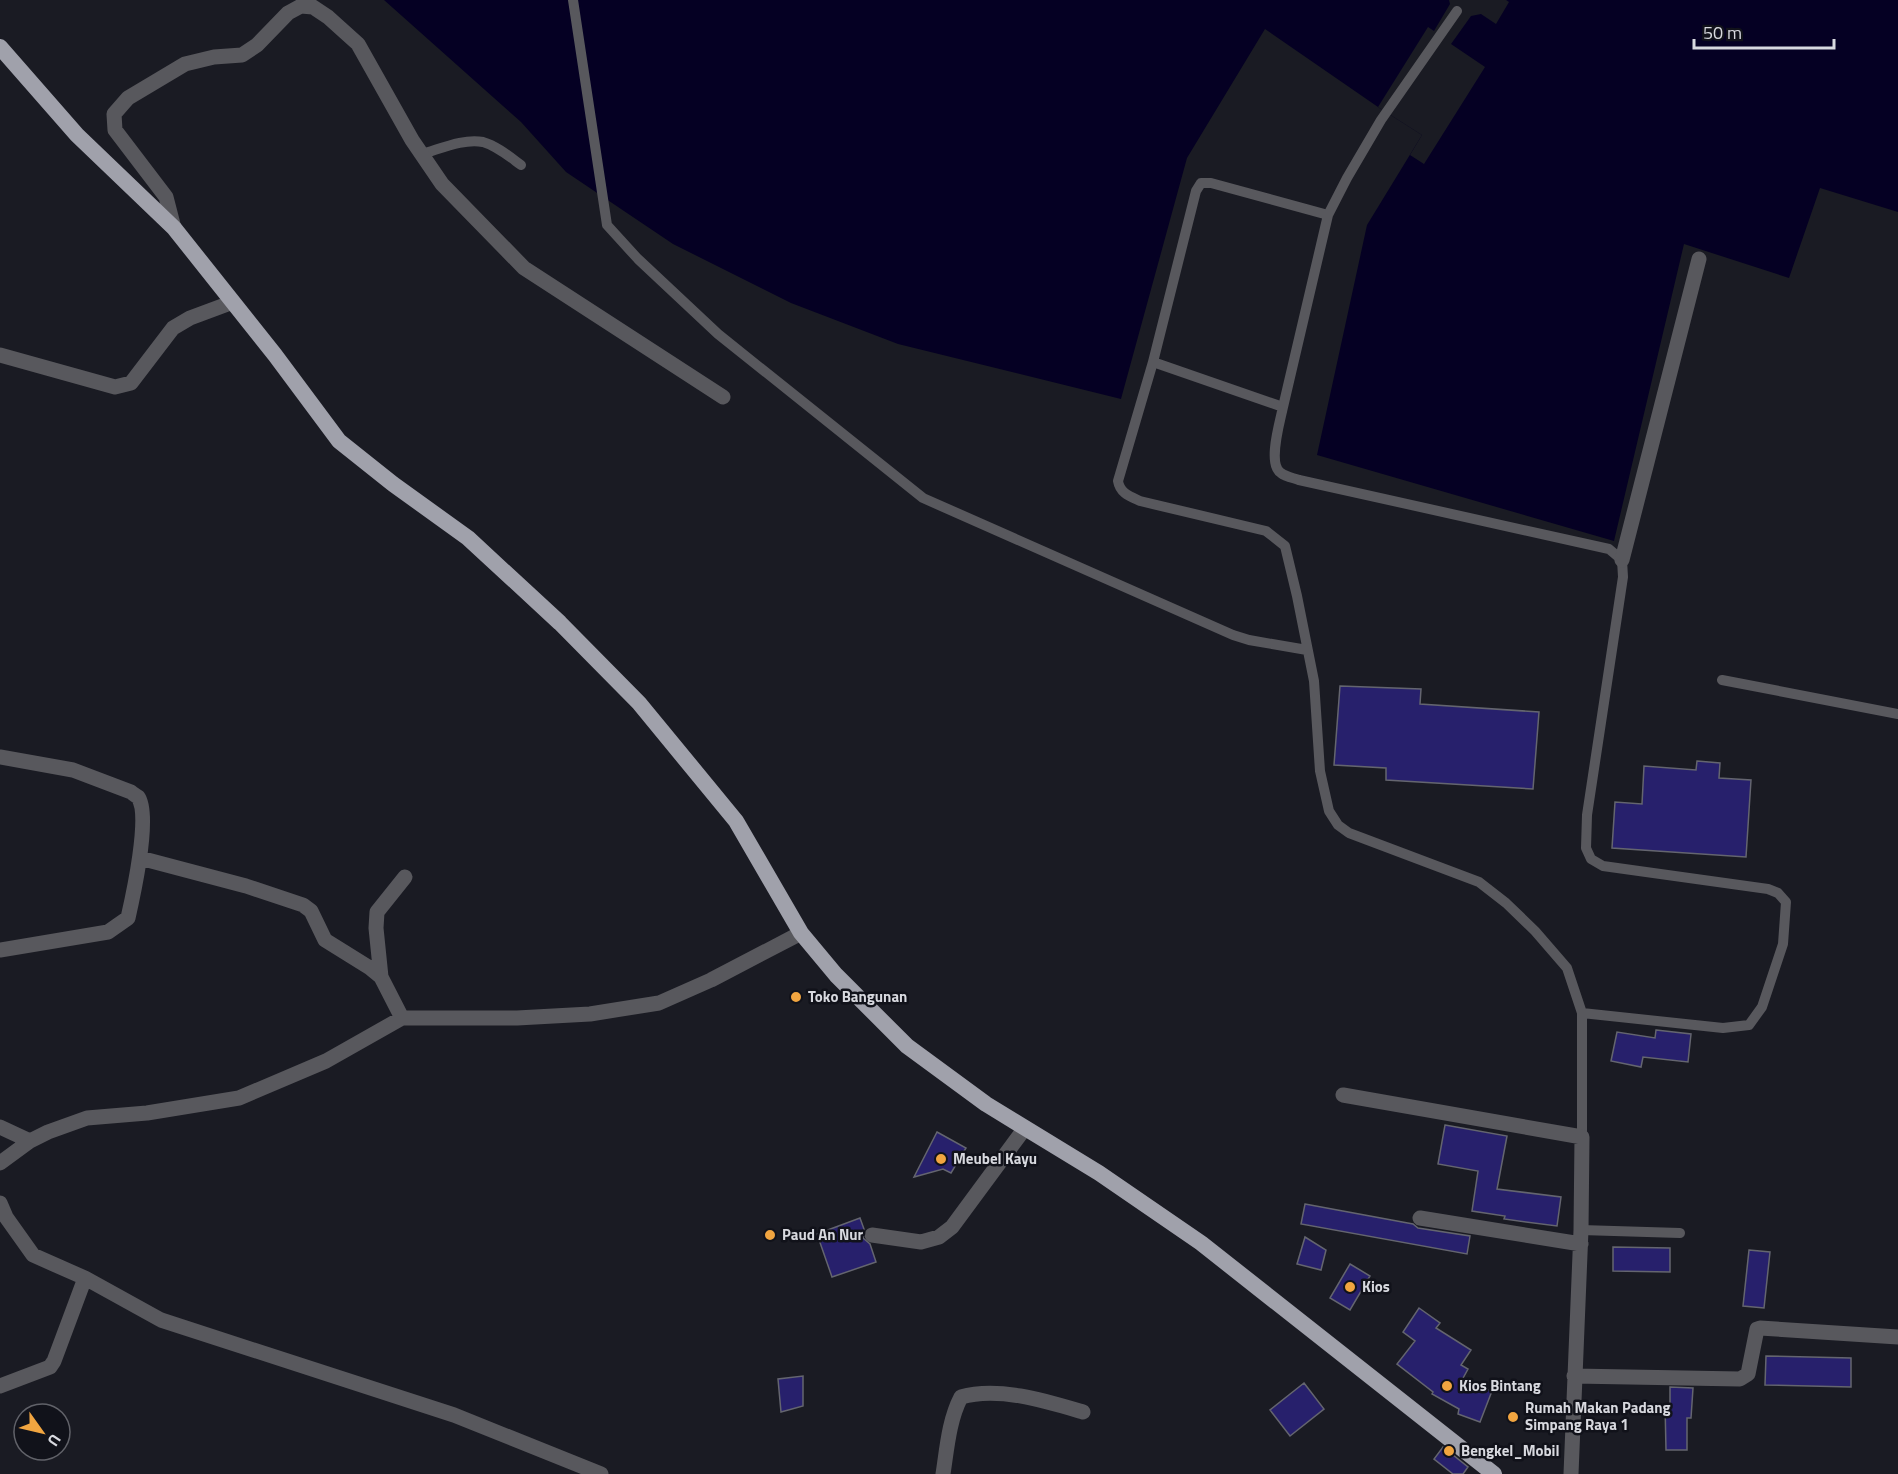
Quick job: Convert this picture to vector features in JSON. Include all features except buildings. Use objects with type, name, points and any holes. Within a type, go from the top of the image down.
[{"type":"highway","points":[[0,47],[77,135],[174,228],[339,441],[393,484],[468,538],[560,623],[639,703],[736,821],[801,933],[836,975],[907,1046],[986,1104],[1099,1173],[1201,1243],[1494,1474]]},
{"type":"street","points":[[174,228],[166,197],[115,130],[114,114],[128,98],[185,64],[214,57],[242,55],[257,45],[288,13],[301,6],[313,7],[328,17],[358,44],[442,184],[529,272],[723,397]]},
{"type":"street","points":[[1622,560],[1699,259]]},
{"type":"street","points":[[0,355],[115,387],[131,383],[173,328],[190,318],[233,302]]},
{"type":"street","points":[[0,757],[73,771],[131,792],[138,797],[142,810],[140,858],[128,918],[108,932],[0,950]]},
{"type":"street","points":[[140,858],[246,886],[303,905],[311,911],[325,940],[381,977]]},
{"type":"street","points":[[402,1018],[381,977],[376,928],[377,912],[405,877]]},
{"type":"street","points":[[0,1163],[30,1141],[87,1118],[147,1113],[239,1098],[326,1060],[402,1018],[527,1018],[590,1014],[659,1003],[711,980],[801,933]]},
{"type":"street","points":[[1343,1095],[1582,1137],[1581,1237],[1571,1474]]},
{"type":"street","points":[[0,1127],[30,1141]]},
{"type":"street","points":[[872,1235],[921,1242],[939,1237],[952,1227],[1025,1128]]},
{"type":"street","points":[[0,1203],[6,1218],[33,1255],[85,1278],[161,1320],[454,1415],[602,1474]]},
{"type":"street","points":[[1420,1218],[1581,1237]]},
{"type":"street","points":[[0,1386],[50,1367],[85,1278]]},
{"type":"street","points":[[1574,1376],[1740,1379],[1748,1374],[1757,1329],[1760,1328],[1898,1337]]},
{"type":"street","points":[[943,1474],[948,1439],[956,1406],[961,1397],[972,1394],[1009,1395],[1046,1401],[1083,1412]]},
{"type":"lane","points":[[573,0],[607,225],[638,259],[718,334],[923,498],[1233,635],[1307,650]]},
{"type":"lane","points":[[1457,12],[1381,120],[1328,215],[1273,459],[1276,468],[1281,473],[1299,480],[1609,549],[1622,560],[1623,577],[1587,815],[1586,848],[1591,859],[1603,866],[1768,889],[1778,893],[1786,902],[1783,944],[1762,1007],[1749,1025],[1723,1028],[1582,1013]]},
{"type":"lane","points":[[422,154],[460,142],[482,142],[493,146],[521,165]]},
{"type":"lane","points":[[1328,215],[1211,183],[1201,183],[1196,191],[1153,362],[1118,481],[1119,489],[1140,501],[1266,531],[1285,546],[1314,681],[1320,771],[1329,811],[1338,825],[1349,833],[1479,882],[1506,903],[1567,968],[1582,1013],[1582,1137]]},
{"type":"lane","points":[[1153,362],[1283,407]]},
{"type":"lane","points":[[1722,680],[1898,714]]},
{"type":"lane","points":[[1581,1237],[1680,1233]]},
{"type":"shaded area","points":[[384,0],[1898,0],[1898,212],[1820,188],[1789,278],[1684,244],[1614,541],[1317,455],[1367,225],[1422,135],[1265,29],[1187,158],[1121,399],[898,344],[791,303],[673,244],[566,172],[521,122]]},
{"type":"pier","points":[[1449,0],[1506,0],[1509,2],[1496,24],[1481,14],[1471,16],[1451,44],[1485,67],[1424,164],[1410,155],[1422,135],[1378,107],[1428,27],[1434,31],[1450,4]]},
{"type":"place","name":"Toko Bangunan","points":[[796,997]]},
{"type":"place","name":"Meubel Kayu","points":[[941,1159]]},
{"type":"place","name":"Paud An Nur","points":[[770,1235]]},
{"type":"place","name":"Kios","points":[[1350,1287]]},
{"type":"place","name":"Kios Bintang","points":[[1447,1386]]},
{"type":"place","name":"Rumah Makan Padang Simpang Raya 1","points":[[1513,1417]]},
{"type":"place","name":"Bengkel_Mobil","points":[[1449,1451]]}]
